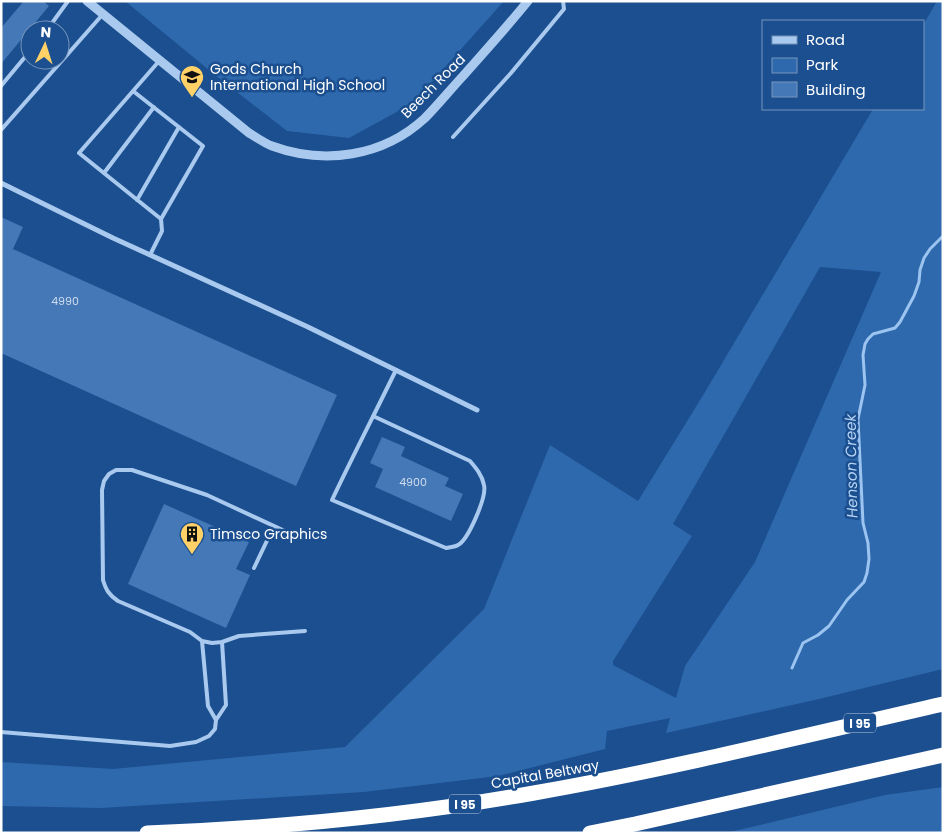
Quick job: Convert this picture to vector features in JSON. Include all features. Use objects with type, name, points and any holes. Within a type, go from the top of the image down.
[{"type":"highway","name":"Capital Beltway","points":[[147,833],[255,828],[356,819],[534,794],[628,775],[943,704]]},
{"type":"highway","points":[[590,833],[943,755]]},
{"type":"street","name":"Beech Road","points":[[87,1],[229,118],[270,145],[310,155],[334,157],[359,153],[402,136],[424,118],[502,33],[528,1]]},
{"type":"street","points":[[1,183],[477,410]]},
{"type":"lane","points":[[54,20],[68,1]]},
{"type":"lane","points":[[453,137],[511,73],[564,9],[563,1]]},
{"type":"lane","points":[[1,130],[102,14]]},
{"type":"lane","points":[[160,60],[79,153],[161,218]]},
{"type":"lane","points":[[1,86],[20,63]]},
{"type":"lane","points":[[133,91],[203,146],[161,218],[162,231],[150,255]]},
{"type":"lane","points":[[104,172],[154,107]]},
{"type":"lane","points":[[137,200],[179,127]]},
{"type":"lane","points":[[373,416],[470,461],[480,473],[485,486],[484,496],[466,537],[458,545],[446,548],[332,500],[373,416],[396,370]]},
{"type":"lane","points":[[302,539],[207,495],[132,470],[116,470],[108,474],[104,481],[102,490],[105,590],[118,601],[190,632],[202,641],[222,642],[239,636],[305,631]]},
{"type":"lane","points":[[254,568],[274,526]]},
{"type":"lane","points":[[202,641],[208,706],[216,720]]},
{"type":"lane","points":[[1,732],[170,746],[196,742],[209,736],[214,729],[216,720],[226,705],[222,642]]},
{"type":"green space","points":[[125,1],[504,1],[413,103],[349,138],[287,131]]},
{"type":"green space","points":[[937,1],[943,1],[943,669],[666,733],[670,718],[607,731],[605,749],[498,776],[364,792],[101,808],[1,806],[1,762],[113,769],[345,747],[484,609],[550,445],[638,501],[872,110],[924,110],[924,23]],"holes":[[[820,267],[881,272],[755,562],[685,666],[676,698],[613,665],[613,661],[692,536],[673,524]]]},
{"type":"green space","points":[[943,787],[943,833],[726,833],[885,795]]},
{"type":"building","points":[[24,1],[43,1],[49,6],[37,20],[20,20],[20,41],[1,64],[1,28]]},
{"type":"building","points":[[1,217],[23,227],[13,249],[337,395],[296,486],[1,353]]},
{"type":"building","points":[[382,437],[405,447],[401,456],[449,478],[445,486],[463,494],[451,521],[375,487],[383,469],[370,463]]},
{"type":"building","name":"Timsco Graphics","points":[[164,504],[249,542],[236,569],[250,575],[226,628],[128,584]]},
{"type":"waterway","name":"Henson Creek","points":[[792,668],[803,643],[818,635],[829,626],[847,600],[864,582],[869,559],[868,543],[863,523],[858,419],[865,385],[863,355],[865,344],[873,334],[895,328],[900,322],[914,296],[924,258],[943,236]]},
{"type":"place","name":"Gods Church International High School","points":[[192,98]]},
{"type":"place","name":"Timsco Graphics","points":[[192,555]]}]
